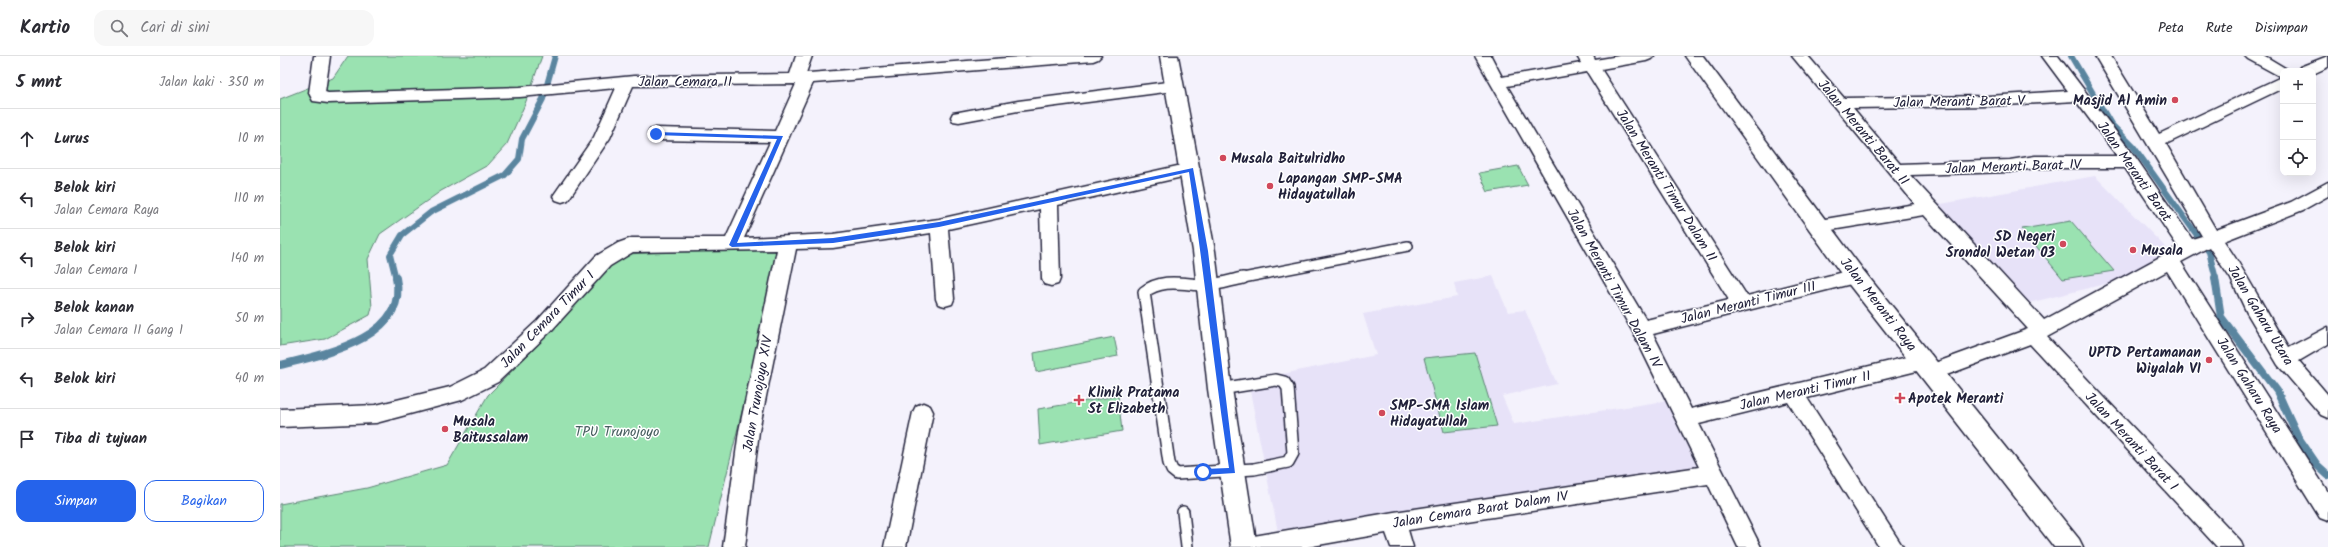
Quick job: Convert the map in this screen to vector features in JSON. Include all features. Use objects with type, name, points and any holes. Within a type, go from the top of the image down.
[{"type":"main road","points":[[1170,56],[1191,169],[1208,285],[1220,389],[1244,547]]},
{"type":"main road","name":"Jalan Meranti Raya","points":[[1694,56],[1855,276],[1929,367],[2070,547]]},
{"type":"street","name":"Jalan Cemara II","points":[[322,56],[317,93],[319,97],[418,96],[535,91],[627,82],[801,78],[1093,56]]},
{"type":"street","points":[[732,245],[781,137],[801,78],[804,56]]},
{"type":"street","name":"Jalan Meranti Timur Dalam IV","points":[[1483,56],[1497,84],[1642,329],[1750,547]]},
{"type":"street","points":[[1497,84],[1589,61],[1646,56]]},
{"type":"street","name":"Jalan Meranti Barat II","points":[[1800,56],[1895,170],[2037,332]]},
{"type":"street","name":"Jalan Meranti Barat","points":[[2050,56],[2130,162],[2201,243]]},
{"type":"street","points":[[2103,56],[2156,142],[2201,243]]},
{"type":"street","points":[[2253,56],[2280,71]]},
{"type":"street","name":"Jalan Meranti Timur Dalam II","points":[[1589,61],[1742,304]]},
{"type":"street","points":[[2313,68],[2328,61]]},
{"type":"street","points":[[562,196],[602,138],[627,82]]},
{"type":"street","points":[[2156,142],[2280,83]]},
{"type":"street","points":[[959,117],[1018,106],[1175,86]]},
{"type":"street","name":"Jalan Meranti Barat V","points":[[1838,103],[1988,101],[2080,96]]},
{"type":"street","points":[[656,134],[781,137]]},
{"type":"street","name":"Jalan Meranti Barat IV","points":[[1895,170],[2010,166],[2035,162],[2130,162]]},
{"type":"street","name":"Jalan Cemara Timur I","points":[[280,418],[376,414],[461,391],[491,376],[544,326],[603,261],[624,248],[632,245],[732,245],[833,241],[939,225],[1191,169]]},
{"type":"street","points":[[1929,367],[2037,332],[2201,243],[2297,206],[2328,188]]},
{"type":"street","points":[[1049,201],[1051,279]]},
{"type":"street","points":[[1818,226],[1928,208]]},
{"type":"street","points":[[939,225],[945,299]]},
{"type":"street","name":"Jalan Trunojoyo XIV","points":[[734,547],[749,431],[788,242]]},
{"type":"street","name":"Jalan Gaharu Utara","points":[[2201,243],[2240,276],[2254,308],[2285,359],[2328,409]]},
{"type":"street","name":"Jalan Gaharu Raya","points":[[2170,260],[2328,511]]},
{"type":"street","name":"Jalan Meranti Timur III","points":[[1642,329],[1855,276]]},
{"type":"street","name":"Jalan Meranti Barat I","points":[[2037,332],[2232,547]]},
{"type":"street","points":[[2285,359],[2328,335]]},
{"type":"street","name":"Jalan Meranti Timur II","points":[[1686,419],[1793,393],[1929,367]]},
{"type":"street","points":[[1793,393],[1892,547]]},
{"type":"street","points":[[895,547],[923,412]]},
{"type":"street","name":"Jalan Cemara Barat Dalam IV","points":[[1248,547],[1394,522],[1714,474]]},
{"type":"street","points":[[1394,522],[1402,547]]},
{"type":"lane","points":[[1220,389],[1276,380],[1284,382],[1288,388],[1293,453],[1288,462],[1279,467],[1233,471],[1178,474],[1172,470],[1169,463],[1144,292],[1149,287],[1159,283],[1208,285],[1408,246]]},
{"type":"lane","points":[[1184,512],[1187,547]]},
{"type":"shaded area","name":"SD Negeri Srondol Wetan 03","points":[[2095,176],[2169,251],[2117,281],[2025,304],[1930,206]]},
{"type":"shaded area","name":"SMP-SMA Islam Hidayatullah","points":[[1493,276],[1508,312],[1525,310],[1557,384],[1502,396],[1514,424],[1665,401],[1699,471],[1279,537],[1248,381],[1376,355],[1363,314],[1457,297],[1454,283]]},
{"type":"green space","points":[[348,56],[542,56],[525,104],[507,144],[488,165],[441,191],[380,234],[368,259],[372,307],[370,315],[325,339],[280,346],[280,99],[333,78]]},
{"type":"green space","points":[[1518,166],[1528,185],[1488,192],[1479,173]]},
{"type":"green space","points":[[2071,221],[2114,271],[2063,279],[2022,229]]},
{"type":"green space","name":"TPU Trunojoyo","points":[[777,249],[770,296],[709,547],[280,547],[280,504],[367,488],[447,465],[488,395],[550,333],[608,266],[628,254],[694,250]]},
{"type":"green space","points":[[1114,337],[1118,356],[1036,372],[1034,353]]},
{"type":"green space","points":[[1475,353],[1497,426],[1444,432],[1424,358]]},
{"type":"green space","points":[[1118,396],[1122,431],[1040,445],[1038,409]]},
{"type":"waterway","points":[[396,279],[390,255],[402,235],[431,212],[505,175],[519,159],[522,139],[543,99],[555,56]]},
{"type":"waterway","points":[[2071,56],[2111,124],[2133,146],[2209,252],[2216,279]]},
{"type":"waterway","points":[[280,365],[338,349],[359,340],[376,329],[390,316],[397,299],[396,278]]},
{"type":"waterway","points":[[2215,278],[2221,317],[2277,391],[2298,437],[2317,465],[2328,475]]},
{"type":"place","name":"Masjid Al Amin","points":[[2175,100]]},
{"type":"place","name":"Musala Baitulridho","points":[[1223,158]]},
{"type":"place","name":"Lapangan SMP-SMA Hidayatullah","points":[[1270,186]]},
{"type":"place","name":"SD Negeri Srondol Wetan 03","points":[[2063,244]]},
{"type":"place","name":"Musala","points":[[2133,250]]},
{"type":"place","name":"UPTD Pertamanan Wiyalah VI","points":[[2209,360]]},
{"type":"place","name":"Apotek Meranti","points":[[1900,398]]},
{"type":"place","name":"Klinik Pratama St Elizabeth","points":[[1079,400]]},
{"type":"place","name":"SMP-SMA Islam Hidayatullah","points":[[1382,413]]},
{"type":"place","name":"Musala Baitussalam","points":[[445,429]]},
{"type":"route","points":[[656,134],[781,137],[732,245],[833,241],[939,225],[1191,169],[1204,251],[1220,389],[1233,471],[1203,472]]}]
